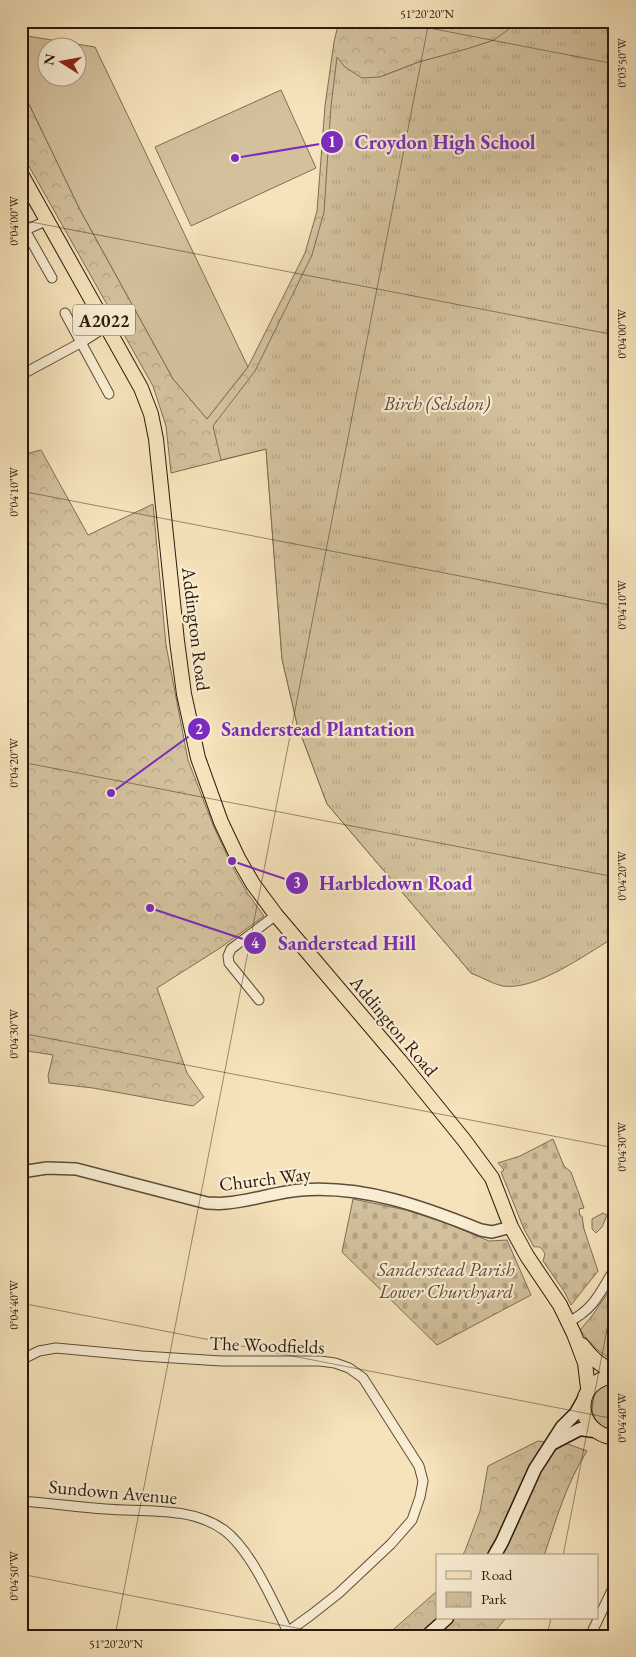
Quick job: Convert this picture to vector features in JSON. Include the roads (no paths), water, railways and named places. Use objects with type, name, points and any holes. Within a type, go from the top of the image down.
[{"type":"main road","name":"Addington Road","points":[[21,174],[141,388],[151,414],[161,475],[184,694],[198,758],[221,822],[238,858],[276,915],[464,1140],[492,1178],[511,1227],[527,1256],[560,1305],[571,1328]]},
{"type":"main road","name":"A2022","points":[[571,1328],[596,1361],[615,1372]]},
{"type":"main road","name":"A2022","points":[[571,1328],[585,1363],[586,1393]]},
{"type":"main road","points":[[495,1554],[534,1469],[550,1444],[562,1427],[576,1413],[586,1393],[600,1379],[615,1376]]},
{"type":"main road","points":[[586,1393],[584,1410],[586,1417],[597,1433],[615,1447]]},
{"type":"main road","points":[[550,1444],[580,1429],[615,1438]]},
{"type":"main road","points":[[427,1636],[445,1620]]},
{"type":"street","points":[[48,220],[23,228],[52,278]]},
{"type":"street","points":[[65,314],[109,394]]},
{"type":"street","points":[[21,375],[82,342],[107,326]]},
{"type":"street","points":[[259,1000],[229,963],[228,956],[231,949],[276,915]]},
{"type":"street","name":"Church Way","points":[[21,1172],[47,1168],[76,1169],[207,1203],[227,1203],[302,1190],[331,1189],[352,1191],[407,1203],[481,1230],[492,1232],[511,1227]]},
{"type":"street","points":[[571,1328],[580,1316],[591,1307],[615,1268]]},
{"type":"street","name":"The Woodfields","points":[[21,1360],[39,1352],[56,1348],[123,1355],[222,1360],[320,1361],[335,1363],[349,1368],[363,1378],[419,1466],[423,1481],[420,1497],[412,1520],[391,1544],[338,1592],[287,1634]]},
{"type":"street","name":"Sundown Avenue","points":[[21,1501],[132,1511],[163,1510],[201,1518],[224,1530],[244,1551],[262,1580],[287,1634]]},
{"type":"street","points":[[598,1619],[615,1584]]},
{"type":"street","points":[[590,1636],[598,1620]]},
{"type":"place","name":"Croydon High School","points":[[235,158]]},
{"type":"place","name":"Sanderstead Plantation","points":[[111,793]]},
{"type":"place","name":"Harbledown Road","points":[[232,861]]},
{"type":"place","name":"Sanderstead Hill","points":[[150,908]]},
{"type":"park label","name":"Birch (Selsdon)","points":[[437,403]]},
{"type":"park label","name":"Sanderstead Parish Lower Churchyard","points":[[446,1280]]}]
